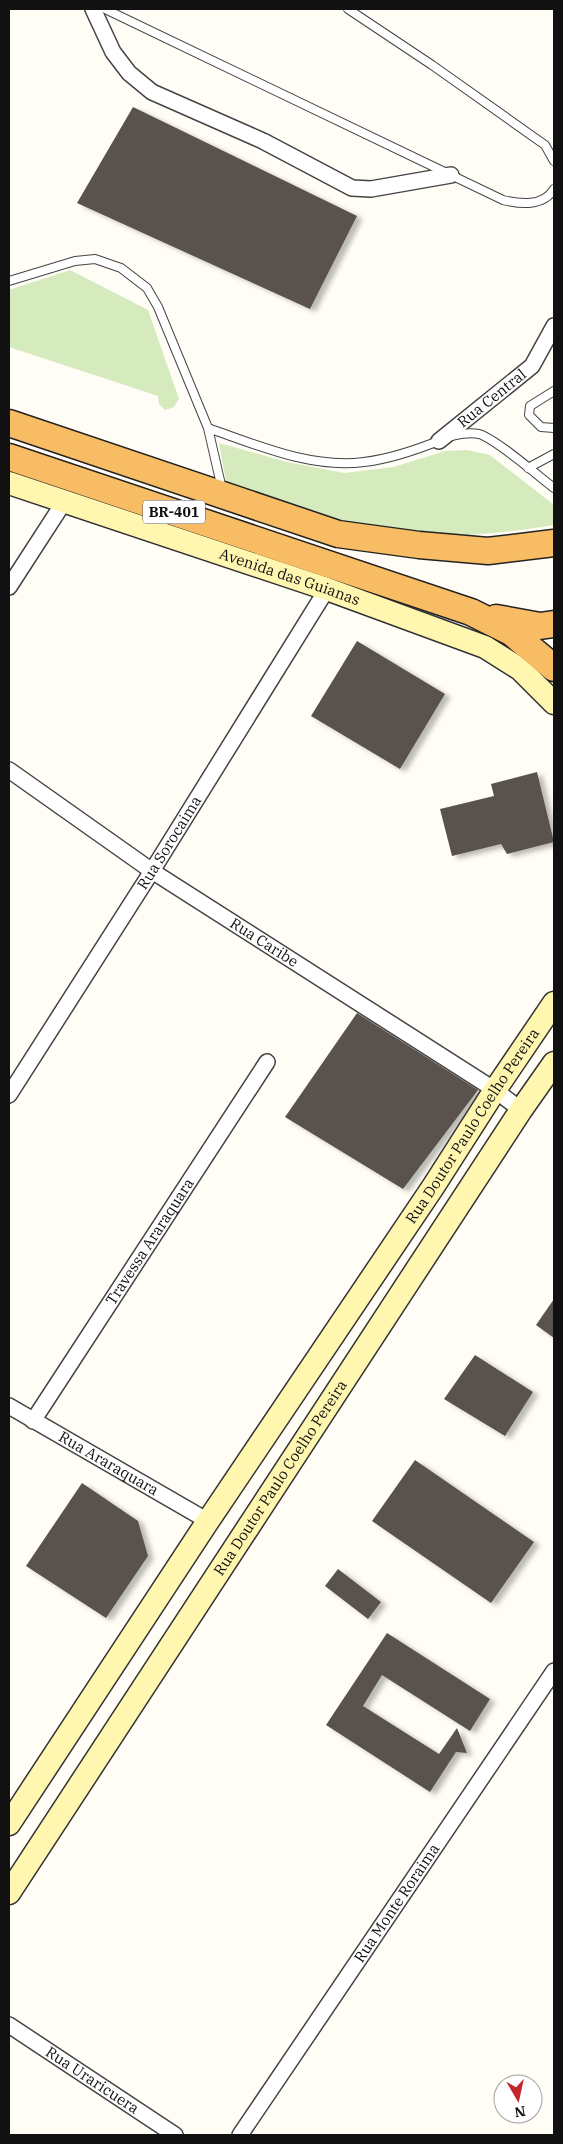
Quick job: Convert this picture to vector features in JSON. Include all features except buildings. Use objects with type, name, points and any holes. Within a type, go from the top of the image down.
[{"type":"highway","name":"BR-401","points":[[9,424],[338,534],[419,545],[488,551],[554,543]]},
{"type":"highway","name":"Avenida das Guianas","points":[[9,457],[471,612],[511,632],[554,668]]},
{"type":"highway","points":[[488,551],[554,559]]},
{"type":"highway","points":[[471,612],[516,623],[540,626],[554,624]]},
{"type":"main road","name":"Avenida das Guianas","points":[[9,483],[327,590],[485,647],[520,669],[554,703]]},
{"type":"main road","name":"Rua Doutor Paulo Coelho Pereira","points":[[9,1824],[554,1003]]},
{"type":"main road","name":"Rua Doutor Paulo Coelho Pereira","points":[[9,1892],[521,1110],[554,1063]]},
{"type":"street","points":[[93,9],[113,52],[129,73],[152,92],[263,141],[352,188],[371,189],[451,175]]},
{"type":"street","name":"Rua Central","points":[[439,441],[532,366],[554,326]]},
{"type":"street","points":[[9,588],[64,502]]},
{"type":"street","name":"Rua Sorocaima","points":[[9,1095],[152,871],[327,590]]},
{"type":"street","name":"Rua Caribe","points":[[9,770],[152,871],[495,1090],[521,1110]]},
{"type":"street","name":"Travessa Araraquara","points":[[33,1421],[267,1062]]},
{"type":"street","name":"Rua Araraquara","points":[[9,1406],[208,1522]]},
{"type":"street","name":"Rua Monte Roraima","points":[[240,2135],[554,1670]]},
{"type":"street","name":"Rua Uraricuera","points":[[9,2025],[175,2135]]},
{"type":"lane","points":[[104,9],[489,194],[512,202],[530,203],[546,198],[554,189]]},
{"type":"lane","points":[[348,9],[432,65],[545,145],[554,161]]},
{"type":"lane","points":[[9,282],[75,261],[95,259],[121,268],[147,288],[152,295],[208,428],[224,496]]},
{"type":"lane","points":[[554,391],[530,406],[529,415],[541,427],[554,428]]},
{"type":"lane","points":[[208,428],[272,450],[316,461],[340,463],[363,463],[389,458],[415,451],[464,433],[478,434],[492,440],[554,488]]},
{"type":"lane","points":[[528,468],[554,454]]},
{"type":"green space","points":[[70,270],[148,310],[179,399],[174,407],[165,410],[159,404],[158,396],[9,347],[9,290]]},
{"type":"green space","points":[[219,443],[287,462],[344,473],[394,467],[445,451],[467,450],[490,455],[554,505],[554,525],[498,533],[422,535],[336,520],[227,487]]}]
